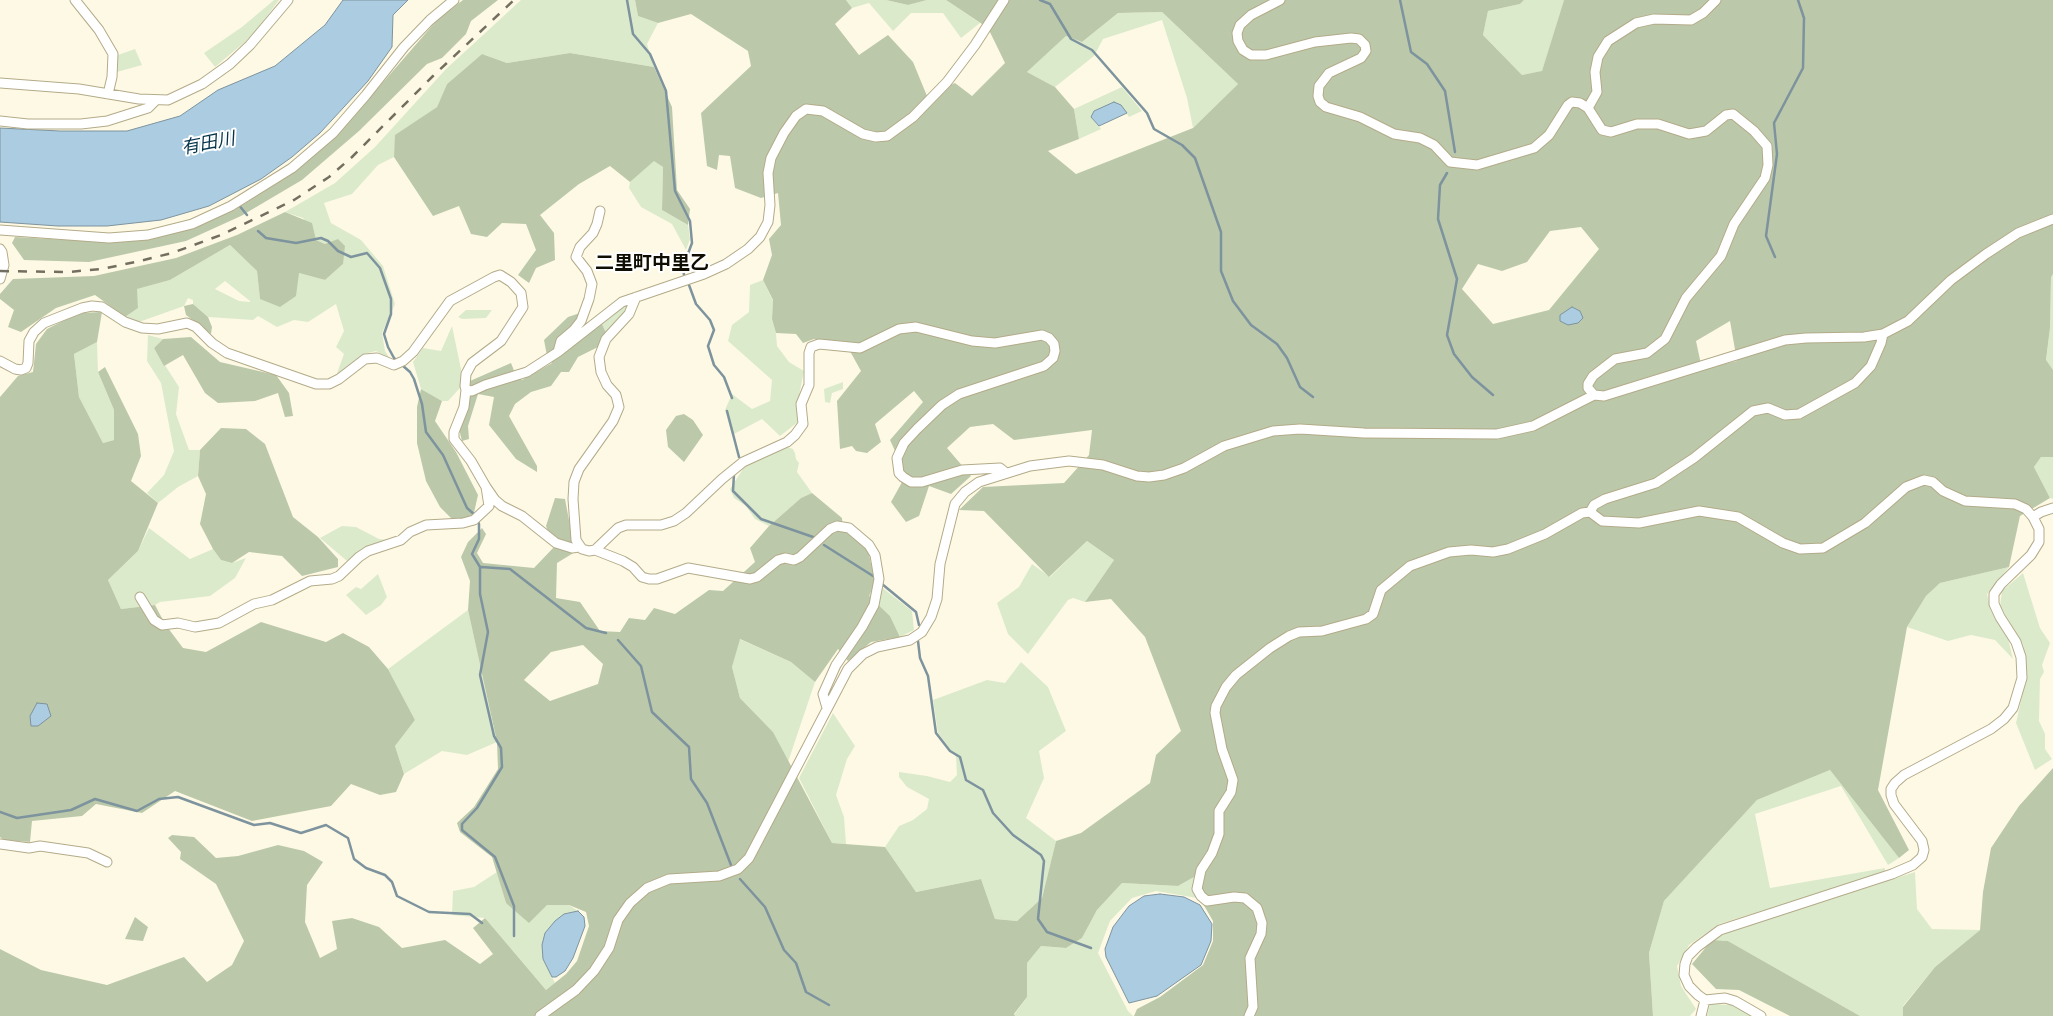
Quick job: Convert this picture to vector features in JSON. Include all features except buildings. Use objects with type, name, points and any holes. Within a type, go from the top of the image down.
[{"type":"street","points":[[75,0],[99,30],[114,54],[108,94]]},
{"type":"street","points":[[0,83],[168,100],[202,84],[230,64],[263,31],[288,0]]},
{"type":"street","points":[[0,230],[109,238],[148,235],[192,224],[231,206],[292,168],[333,133],[404,47],[430,20],[454,0]]},
{"type":"street","points":[[466,390],[472,392],[485,385],[527,372],[558,352],[622,302],[649,291],[704,274],[726,264],[748,249],[760,237],[768,222],[770,205],[768,173],[771,158],[784,133],[796,116],[806,109],[823,111],[863,134],[876,138],[887,136],[913,117],[947,82],[1004,0]]},
{"type":"street","points":[[1280,0],[1251,15],[1240,25],[1237,33],[1238,41],[1243,50],[1252,55],[1266,55],[1314,42],[1351,38],[1359,39],[1365,45],[1366,51],[1361,58],[1328,73],[1319,86],[1318,96],[1320,102],[1326,107],[1360,117],[1394,134],[1420,138],[1434,145],[1450,162],[1477,165],[1534,148],[1549,135],[1568,105],[1572,102],[1580,103],[1588,108],[1602,130],[1611,132],[1637,124],[1658,124],[1689,134],[1706,131],[1726,115],[1733,114],[1754,131],[1767,146],[1768,165],[1765,178],[1734,224],[1721,256],[1686,298],[1665,339],[1647,352],[1615,359],[1593,376],[1588,384],[1588,388],[1594,395]]},
{"type":"street","points":[[1588,108],[1597,92],[1595,72],[1598,57],[1608,41],[1636,23],[1654,19],[1691,20],[1703,13],[1716,0]]},
{"type":"street","points":[[0,122],[63,124],[107,121],[148,108],[156,100]]},
{"type":"street","points":[[558,352],[561,341],[581,321],[589,299],[592,284],[587,271],[576,257],[580,247],[595,229],[600,211]]},
{"type":"street","points":[[540,1016],[576,990],[594,971],[609,948],[618,920],[630,903],[646,888],[669,879],[719,876],[738,869],[749,858],[848,669],[863,654],[877,647],[910,640],[922,632],[931,617],[937,599],[940,564],[956,504],[965,492],[979,482],[1005,472],[1030,466],[1069,461],[1103,465],[1137,476],[1164,475],[1184,468],[1224,446],[1250,437],[1300,429],[1364,434],[1497,434],[1533,426],[1594,395],[1604,396],[1786,340],[1864,337],[1882,334],[1908,321],[1951,280],[1986,254],[2018,233],[2053,218]]},
{"type":"street","points":[[0,249],[4,265],[0,279]]},
{"type":"street","points":[[0,361],[15,369],[21,370],[26,368],[28,364],[29,341],[34,332],[44,323],[92,306],[102,307],[125,322],[142,328],[158,330],[187,323],[196,327],[212,343],[227,354],[316,384],[329,384],[339,379],[365,359],[372,357],[394,365],[404,361],[413,352],[450,301],[494,277],[505,277],[521,293],[523,306],[501,341],[472,363],[466,374],[464,407],[454,432],[454,439],[471,461],[495,500],[502,506],[522,516],[556,543],[572,548],[579,547],[589,552],[595,550],[618,528],[626,524],[661,524],[674,521],[686,513],[743,462],[787,442],[795,435],[803,424],[801,404],[810,384],[809,353],[812,347],[819,344],[860,348],[899,329],[916,327],[972,341],[995,343],[1042,335],[1049,338],[1054,344],[1055,352],[1053,358],[1044,366],[959,394],[942,405],[917,429],[904,443],[897,458],[899,473],[911,482],[922,482],[962,470],[1000,468],[1005,472]]},
{"type":"street","points":[[579,547],[576,540],[573,499],[574,482],[579,469],[614,421],[619,407],[616,395],[607,385],[601,372],[599,357],[606,340],[629,314],[636,297]]},
{"type":"street","points":[[1590,512],[1594,505],[1605,499],[1656,484],[1694,458],[1753,412],[1768,408],[1786,415],[1799,414],[1855,383],[1871,366],[1881,343],[1882,334]]},
{"type":"street","points":[[1249,1016],[1253,1008],[1250,958],[1261,934],[1262,923],[1258,908],[1245,898],[1234,897],[1207,901],[1197,889],[1201,870],[1212,853],[1219,834],[1220,811],[1231,792],[1233,780],[1222,749],[1215,713],[1216,706],[1226,687],[1236,675],[1289,636],[1299,632],[1322,630],[1366,619],[1373,614],[1381,590],[1410,566],[1449,552],[1471,550],[1493,552],[1508,549],[1545,534],[1582,513],[1590,512],[1602,521],[1639,523],[1699,511],[1738,517],[1783,542],[1800,548],[1823,548],[1865,523],[1906,487],[1924,480],[1933,482],[1943,491],[1965,501],[2015,504],[2026,509],[2033,517],[2039,529],[2039,542],[2031,555],[1994,594],[1994,604],[2016,642],[2021,657],[2022,678],[2013,708],[2004,719],[1991,729],[1904,776],[1895,782],[1892,789],[1891,795],[1894,804],[1922,841],[1924,850],[1922,857],[1913,865],[1892,874],[1720,930],[1688,956],[1684,975],[1689,986],[1706,1000],[1725,998],[1735,1001],[1760,1016]]},
{"type":"street","points":[[140,598],[154,620],[162,625],[178,623],[195,627],[218,623],[254,604],[272,600],[310,581],[332,579],[339,576],[368,551],[401,540],[410,532],[426,525],[463,523],[478,518],[490,506],[486,487]]},
{"type":"street","points":[[2033,517],[2053,508]]},
{"type":"street","points":[[595,550],[623,561],[633,567],[642,577],[649,579],[688,568],[750,579],[757,577],[778,560],[785,558],[794,560],[800,557],[830,529],[837,526],[849,528],[869,545],[875,555],[879,579],[874,605],[862,627],[836,665],[823,694],[827,708]]},
{"type":"street","points":[[0,844],[29,848],[40,846],[88,853],[107,862]]},
{"type":"street","points":[[1701,1016],[1706,1000]]},
{"type":"green space","points":[[274,0],[279,0],[252,36],[215,67],[204,53],[242,27]]},
{"type":"green space","points":[[463,0],[498,0],[471,21],[466,34],[442,58],[427,64],[359,131],[302,180],[241,216],[186,241],[89,262],[24,260],[12,243],[15,237],[106,242],[193,228],[235,210],[292,174],[340,132],[438,19]]},
{"type":"green space","points":[[521,0],[635,0],[638,16],[658,23],[647,44],[654,67],[570,53],[507,63],[482,54],[447,84],[437,107],[396,135],[394,157],[378,165],[352,194],[324,203],[331,223],[361,240],[383,266],[395,304],[382,333],[385,351],[390,359],[376,351],[364,354],[336,376],[344,354],[336,347],[344,331],[336,304],[308,322],[294,320],[277,327],[258,316],[253,320],[208,317],[193,304],[193,300],[188,298],[184,306],[139,322],[125,317],[138,308],[136,289],[170,280],[230,245],[257,271],[260,299],[299,273],[325,280],[343,264],[325,244],[316,240],[303,218],[285,212],[335,183],[375,147],[446,69]],"holes":[[[225,281],[250,301],[239,301],[215,289]]]},
{"type":"green space","points":[[635,0],[846,0],[852,8],[835,24],[859,55],[888,35],[913,62],[927,96],[955,83],[972,96],[1005,63],[988,28],[946,0],[1524,0],[1520,4],[1488,11],[1483,35],[1522,75],[1542,71],[1564,0],[2053,0],[2053,274],[2051,277],[2050,328],[2046,360],[2053,370],[2053,457],[2041,457],[2034,467],[2050,498],[2020,516],[2009,567],[1940,583],[1926,596],[1907,627],[1878,790],[1909,850],[1899,858],[1830,770],[1757,800],[1664,901],[1649,953],[1653,1016],[1134,1016],[1137,1009],[1160,997],[1203,965],[1213,941],[1213,921],[1202,902],[1202,879],[1194,877],[1178,886],[1122,883],[1097,910],[1082,938],[1066,948],[1041,946],[1027,963],[1027,997],[1014,1014],[1015,1016],[0,1016],[0,949],[41,970],[107,985],[184,957],[207,982],[232,965],[244,941],[216,884],[180,859],[181,852],[168,838],[172,835],[194,837],[216,858],[238,856],[278,845],[304,851],[323,862],[307,885],[305,922],[320,958],[337,949],[332,921],[352,918],[379,927],[402,948],[445,940],[480,964],[493,954],[473,928],[485,918],[546,990],[566,974],[577,961],[589,926],[586,912],[569,905],[547,905],[529,923],[506,903],[492,857],[460,832],[457,823],[474,807],[498,769],[497,742],[468,610],[470,581],[461,557],[468,542],[482,528],[486,534],[477,553],[483,563],[534,568],[554,547],[546,526],[555,498],[565,499],[575,552],[557,563],[556,598],[580,602],[600,631],[620,632],[629,618],[645,620],[654,608],[675,614],[709,590],[723,591],[755,562],[750,548],[769,526],[801,498],[812,493],[842,518],[843,530],[868,550],[875,582],[869,596],[890,616],[900,637],[871,642],[848,661],[838,649],[815,682],[791,662],[740,639],[732,667],[740,698],[773,732],[832,843],[885,847],[916,892],[981,879],[995,919],[1017,921],[1042,898],[1056,841],[1081,833],[1150,783],[1156,755],[1181,731],[1145,637],[1111,599],[1085,602],[1114,560],[1087,541],[1049,577],[984,511],[959,510],[983,487],[1064,483],[1089,455],[1092,430],[1014,440],[993,424],[970,427],[947,448],[971,476],[951,494],[929,486],[919,516],[906,522],[891,502],[906,475],[890,440],[923,402],[914,391],[875,424],[881,442],[867,453],[856,451],[852,446],[840,449],[837,401],[861,371],[846,344],[814,339],[803,343],[796,334],[776,333],[772,319],[773,300],[763,280],[772,255],[769,239],[781,225],[778,193],[761,198],[735,188],[730,156],[719,155],[717,170],[707,166],[701,113],[751,66],[748,51],[691,14],[658,23],[638,16]],"holes":[[[1162,12],[1238,84],[1193,128],[1076,174],[1048,151],[1079,139],[1074,109],[1055,87],[1027,72],[1066,36],[1082,42],[1118,13]],[[1581,227],[1599,249],[1549,310],[1493,324],[1462,289],[1478,264],[1502,271],[1527,262],[1550,231]],[[1730,321],[1737,361],[1702,369],[1696,341]],[[583,645],[603,664],[598,684],[550,701],[524,680],[551,652]]]},
{"type":"green space","points":[[846,0],[886,0],[908,5],[927,0],[946,0],[980,23],[961,38],[943,13],[911,13],[893,31],[869,3],[852,8]]},
{"type":"green space","points":[[886,0],[927,0],[908,5]]},
{"type":"green space","points":[[1524,0],[1564,0],[1542,72],[1522,75],[1483,35],[1488,11],[1520,4]]},
{"type":"green space","points":[[1162,12],[1238,84],[1193,128],[1187,98],[1162,20],[1103,39],[1094,56],[1055,87],[1027,72],[1066,36],[1082,42],[1118,13]]},
{"type":"green space","points":[[135,49],[142,65],[117,72],[118,55]]},
{"type":"green space","points":[[570,53],[654,67],[672,107],[677,190],[690,209],[688,225],[662,210],[663,167],[654,161],[630,182],[610,166],[579,184],[540,215],[554,233],[555,260],[536,268],[529,283],[518,275],[536,250],[526,224],[502,223],[487,237],[471,234],[459,206],[433,216],[394,157],[395,135],[437,107],[447,84],[482,54],[507,63]]},
{"type":"green space","points":[[1122,87],[1142,111],[1129,117],[1121,105],[1091,117],[1101,129],[1079,139],[1074,109]]},
{"type":"green space","points":[[654,160],[663,167],[662,210],[688,225],[690,239],[686,250],[672,224],[641,207],[629,188],[630,182]]},
{"type":"green space","points":[[285,212],[312,223],[316,240],[325,244],[338,239],[345,246],[343,264],[325,280],[299,273],[296,296],[280,307],[260,299],[257,271],[230,245],[170,280],[137,289],[138,308],[125,317],[95,295],[56,308],[21,332],[8,327],[14,310],[0,299],[0,294],[13,279],[94,276],[176,258],[237,235]]},
{"type":"green space","points":[[2053,274],[2053,370],[2046,361],[2050,328],[2051,276]]},
{"type":"green space","points":[[763,280],[773,301],[772,319],[777,346],[789,362],[804,371],[797,405],[798,422],[780,436],[762,419],[732,435],[725,410],[732,394],[752,409],[770,401],[772,380],[728,341],[732,325],[749,312],[750,285]]},
{"type":"green space","points":[[193,304],[208,317],[212,327],[211,334],[186,315],[184,306]]},
{"type":"green space","points":[[625,304],[628,311],[606,333],[602,324]]},
{"type":"green space","points":[[466,310],[492,310],[486,318],[462,319],[458,317]]},
{"type":"green space","points":[[102,312],[97,342],[74,354],[79,397],[103,443],[114,440],[114,410],[98,372],[105,367],[138,434],[141,456],[131,481],[158,503],[138,551],[108,580],[121,609],[155,605],[165,624],[183,648],[206,652],[261,622],[326,642],[343,633],[369,647],[388,669],[415,720],[395,746],[404,774],[396,792],[380,795],[351,784],[331,806],[252,821],[175,791],[142,813],[96,804],[82,816],[32,821],[30,842],[4,840],[0,837],[0,397],[18,376],[33,372],[36,344],[47,329],[79,313]]},
{"type":"green space","points":[[580,313],[581,336],[602,324],[606,333],[598,347],[578,357],[569,372],[561,372],[551,386],[531,392],[515,404],[509,416],[537,466],[537,472],[516,459],[489,425],[494,397],[478,394],[468,426],[469,439],[462,441],[458,425],[468,407],[470,381],[511,363],[515,373],[522,380],[552,363],[547,356],[544,340],[568,317]]},
{"type":"green space","points":[[452,326],[461,369],[460,388],[448,401],[442,401],[421,389],[413,362],[423,348],[441,351]]},
{"type":"green space","points":[[148,335],[163,339],[154,348],[179,387],[176,414],[189,450],[200,450],[198,476],[178,487],[158,503],[147,493],[164,475],[174,451],[161,383],[147,361]]},
{"type":"green space","points":[[191,337],[220,362],[276,375],[289,393],[293,416],[285,417],[278,393],[255,401],[218,403],[205,393],[183,355],[164,366],[154,348],[163,339]]},
{"type":"green space","points":[[97,342],[98,372],[114,410],[114,440],[103,443],[79,397],[74,354]]},
{"type":"green space","points":[[843,382],[843,389],[832,393],[830,403],[825,402],[824,389]]},
{"type":"green space","points":[[421,389],[442,401],[435,421],[456,452],[478,495],[473,517],[452,519],[440,507],[426,481],[417,443],[417,407]]},
{"type":"green space","points":[[684,414],[693,420],[703,435],[684,462],[668,447],[666,430],[676,416]]},
{"type":"green space","points":[[221,428],[246,429],[265,444],[293,517],[318,537],[338,559],[338,567],[302,576],[282,556],[249,552],[232,563],[221,560],[200,524],[206,494],[198,476],[200,450]]},
{"type":"green space","points":[[787,447],[793,449],[799,463],[797,472],[812,493],[801,498],[769,526],[755,519],[746,506],[734,498],[730,489],[745,466]]},
{"type":"green space","points":[[2041,457],[2053,457],[2053,499],[2050,498],[2034,467]]},
{"type":"green space","points":[[342,526],[356,527],[379,539],[388,540],[361,549],[347,561],[320,538]]},
{"type":"green space","points":[[149,528],[190,559],[213,549],[221,560],[232,563],[246,558],[235,578],[210,596],[121,609],[108,580],[138,551]]},
{"type":"green space","points":[[1087,541],[1114,560],[1085,602],[1073,598],[1068,600],[1028,654],[1008,634],[997,603],[1019,587],[1032,564],[1050,577]]},
{"type":"green space","points":[[2009,567],[1987,594],[1991,611],[2008,638],[2013,659],[1995,640],[1971,635],[1948,641],[1907,627],[1926,596],[1940,583]]},
{"type":"green space","points":[[2023,573],[2040,628],[2050,643],[2042,665],[2044,672],[2040,679],[2039,721],[2045,734],[2045,749],[2052,759],[2035,770],[2016,723],[2027,674],[2023,645],[2000,606],[2002,591]]},
{"type":"green space","points":[[378,574],[387,597],[381,605],[366,615],[346,595],[356,587],[361,589]]},
{"type":"green space","points":[[875,582],[912,611],[914,630],[900,637],[890,616],[868,596]]},
{"type":"green space","points":[[468,610],[497,742],[467,755],[442,751],[404,774],[395,746],[415,720],[388,669]]},
{"type":"green space","points":[[739,639],[791,662],[815,682],[788,762],[773,732],[740,698],[732,667]]},
{"type":"green space","points":[[1021,662],[1048,687],[1066,731],[1039,751],[1044,778],[1026,818],[1056,841],[1042,898],[1017,921],[995,919],[981,879],[916,892],[885,847],[899,826],[913,820],[927,809],[929,799],[907,787],[899,777],[899,772],[950,782],[957,775],[956,757],[938,733],[933,700],[987,680],[1005,683]]},
{"type":"green space","points":[[833,713],[855,746],[847,759],[836,795],[844,817],[846,844],[832,843],[799,778]]},
{"type":"green space","points":[[2053,768],[2053,1016],[1903,1016],[1903,1007],[1935,967],[1980,930],[1983,892],[1991,848],[2019,806]]},
{"type":"green space","points":[[1830,770],[1899,858],[1888,865],[1841,786],[1755,814],[1770,888],[1885,868],[1885,873],[1719,924],[1689,945],[1677,966],[1681,986],[1696,1009],[1690,1016],[1653,1016],[1649,953],[1664,901],[1757,800]]},
{"type":"green space","points":[[497,872],[506,903],[569,905],[578,911],[564,914],[543,959],[555,983],[546,990],[485,918],[452,915],[453,891],[474,887]]},
{"type":"green space","points":[[1915,872],[1917,909],[1932,929],[1980,930],[1935,967],[1903,1006],[1903,1016],[1860,1016],[1728,941],[1712,940],[1732,931]]},
{"type":"green space","points":[[1194,877],[1197,898],[1156,891],[1132,898],[1110,921],[1098,953],[1128,1011],[1133,1016],[1014,1015],[1027,997],[1026,964],[1041,946],[1066,948],[1082,938],[1097,910],[1122,883],[1178,886]]},
{"type":"green space","points":[[135,917],[148,927],[143,941],[125,939]]},
{"type":"green space","points":[[1712,940],[1728,941],[1860,1016],[1790,1016],[1739,990],[1716,989],[1692,964]]},
{"type":"green space","points":[[1710,1004],[1732,1005],[1752,1016],[1707,1016]]},
{"type":"water","name":"有田川","points":[[343,0],[408,0],[393,15],[392,47],[368,81],[320,133],[292,157],[261,179],[209,206],[161,220],[107,226],[58,226],[0,222],[0,128],[60,131],[127,131],[180,116],[218,90],[275,66],[325,25]]},
{"type":"water","points":[[1114,102],[1121,105],[1127,113],[1099,126],[1091,117],[1094,111]]},
{"type":"water","points":[[1572,307],[1580,311],[1583,318],[1578,323],[1568,325],[1560,321],[1560,315]]},
{"type":"water","points":[[37,703],[47,704],[51,716],[38,726],[31,726],[30,716]]},
{"type":"water","points":[[1160,894],[1184,897],[1200,905],[1212,924],[1211,941],[1201,965],[1157,996],[1129,1003],[1106,957],[1105,949],[1113,927],[1129,906],[1144,896]]},
{"type":"water","points":[[578,911],[584,917],[585,926],[573,958],[565,971],[556,977],[552,977],[543,959],[542,945],[545,933],[564,914]]},
{"type":"waterway","points":[[627,0],[633,34],[650,54],[666,91],[675,191],[690,221],[692,243],[683,267],[684,275]]},
{"type":"waterway","points":[[1040,0],[1050,4],[1071,39],[1092,50],[1147,113],[1154,129],[1182,145],[1195,158],[1221,232],[1221,271],[1233,301],[1251,325],[1277,344],[1287,358],[1300,387],[1313,397]]},
{"type":"waterway","points":[[1400,0],[1411,52],[1427,64],[1445,91],[1455,152]]},
{"type":"waterway","points":[[1775,257],[1766,236],[1777,154],[1774,123],[1803,68],[1804,18],[1798,0]]},
{"type":"waterway","points":[[1447,173],[1440,185],[1438,219],[1457,279],[1447,335],[1454,354],[1472,377],[1493,395]]},
{"type":"waterway","points":[[238,204],[247,215]]},
{"type":"waterway","points":[[258,231],[266,238],[296,243],[321,238],[328,241],[338,251],[351,257],[367,253],[380,268],[391,299],[391,314],[384,334],[388,347],[394,358],[410,372],[414,379],[422,404],[426,432],[443,455],[467,508],[476,516],[479,524],[479,539],[472,554],[480,567],[480,594],[488,632],[480,675],[494,736],[501,748],[502,767],[477,808],[462,824],[462,830],[495,857],[514,906],[514,936]]},
{"type":"waterway","points":[[689,285],[696,304],[710,320],[714,330],[708,346],[714,365],[724,377],[732,398]]},
{"type":"waterway","points":[[727,411],[739,457]]},
{"type":"waterway","points":[[734,474],[733,491],[761,519],[816,538]]},
{"type":"waterway","points":[[824,545],[873,576]]},
{"type":"waterway","points":[[481,567],[510,569],[586,628],[606,633]]},
{"type":"waterway","points":[[882,584],[916,612],[919,625]]},
{"type":"waterway","points":[[618,640],[641,666],[652,712],[689,747],[691,779],[707,803],[731,865]]},
{"type":"waterway","points":[[918,641],[920,658],[928,676],[936,733],[950,751],[960,757],[966,780],[983,790],[993,813],[1013,835],[1041,855],[1044,861],[1038,919],[1047,932],[1091,948]]},
{"type":"waterway","points":[[0,812],[17,818],[71,810],[95,799],[137,811],[159,799],[178,797],[254,825],[270,823],[301,833],[326,825],[348,838],[354,859],[366,868],[385,875],[392,882],[397,896],[429,912],[470,914],[482,923]]},
{"type":"waterway","points":[[740,879],[765,907],[784,950],[796,963],[806,992],[829,1005]]},
{"type":"railway","points":[[0,271],[68,272],[102,269],[140,261],[172,253],[221,235],[294,200],[329,177],[352,157],[433,76],[514,0]]},
{"type":"district","name":"二里町中里乙","points":[[652,263]]}]
